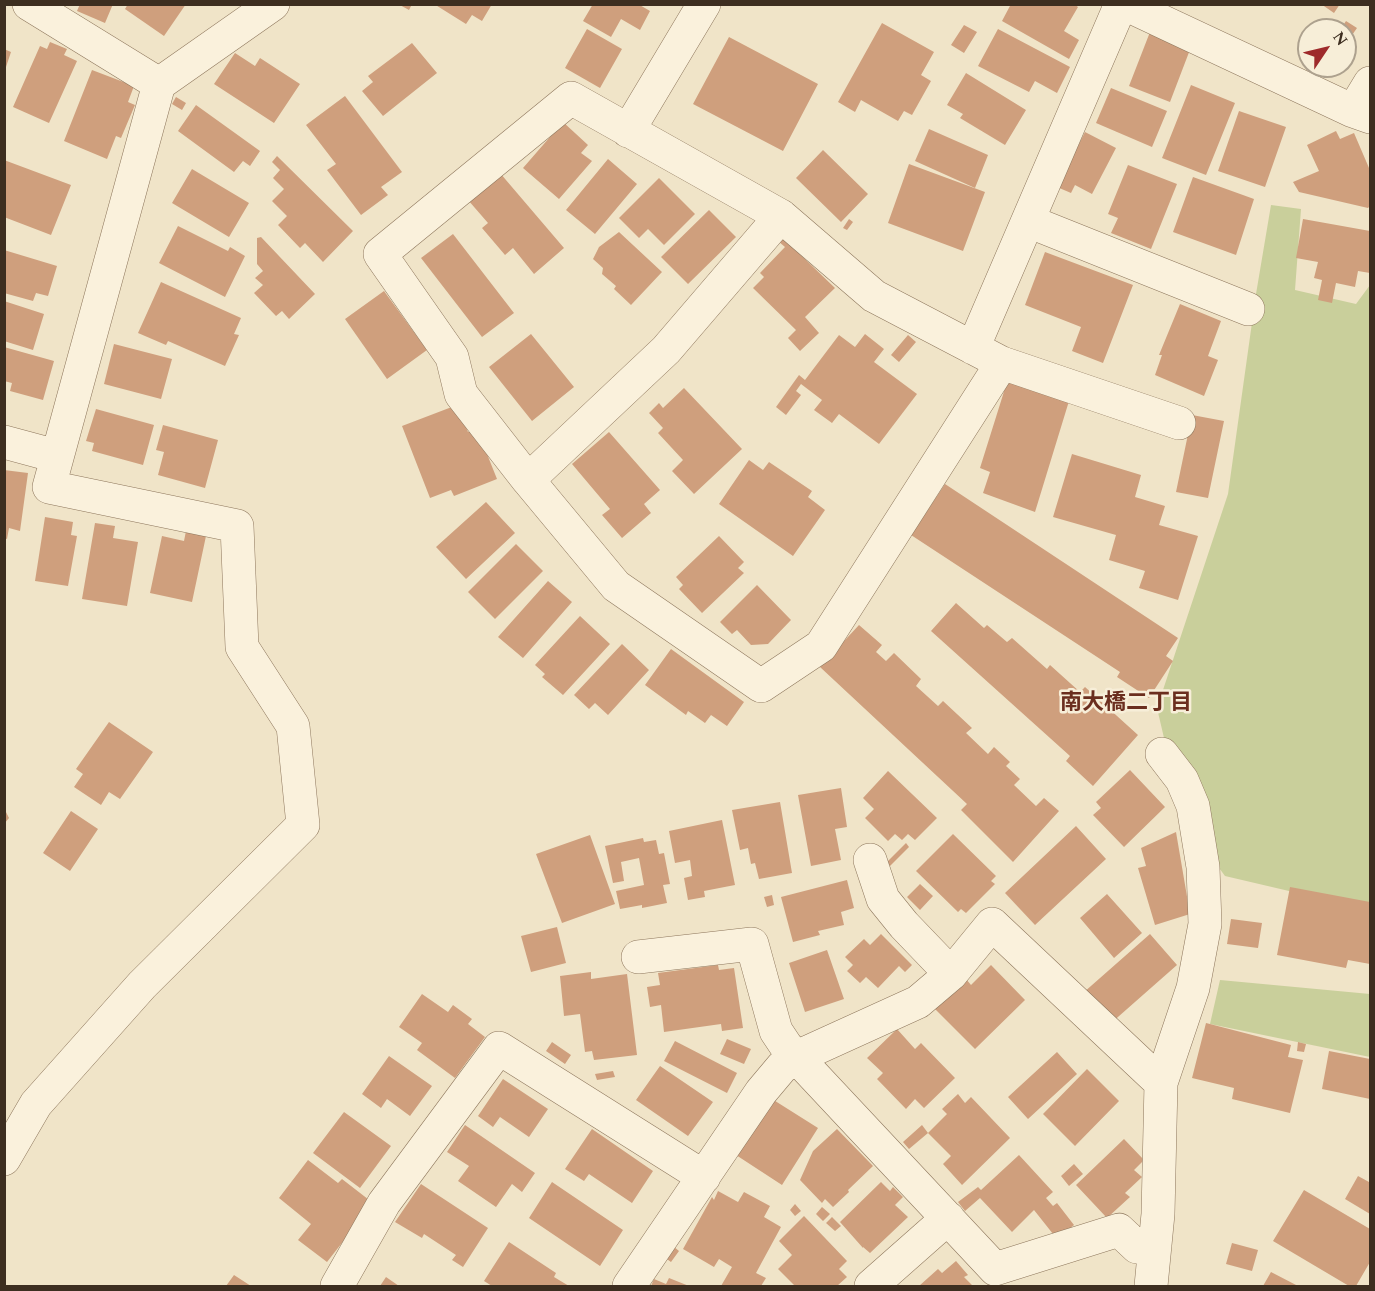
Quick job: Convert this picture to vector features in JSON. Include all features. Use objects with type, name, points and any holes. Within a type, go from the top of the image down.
[{"type":"street","points":[[29,4],[159,84]]},
{"type":"street","points":[[4,1159],[36,1104],[142,985],[303,825],[293,726],[242,647],[237,526],[49,487],[159,84],[273,4]]},
{"type":"street","points":[[628,131],[704,4]]},
{"type":"street","points":[[974,348],[1123,4],[1362,114],[1371,83]]},
{"type":"street","points":[[1002,363],[821,646],[761,686],[616,586],[528,480],[461,394],[452,357],[381,254],[571,98],[781,216],[873,296],[1002,363],[1179,423]]},
{"type":"street","points":[[528,480],[666,350],[781,216]]},
{"type":"street","points":[[1028,221],[1248,309]]},
{"type":"street","points":[[4,442],[56,456]]},
{"type":"street","points":[[1151,1287],[1155,1246],[1161,1083],[1193,988],[1205,924],[1203,867],[1192,806],[1182,780],[1162,754]]},
{"type":"street","points":[[870,860],[883,899],[904,925],[951,974]]},
{"type":"street","points":[[629,1287],[761,1092],[782,1067],[797,1057],[918,1002],[951,974],[992,924],[1161,1083]]},
{"type":"street","points":[[638,957],[752,944],[776,1031],[797,1057],[995,1269],[1119,1230],[1137,1247],[1155,1246]]},
{"type":"street","points":[[337,1287],[384,1203],[499,1048],[704,1177]]},
{"type":"street","points":[[871,1287],[948,1218]]},
{"type":"green space","points":[[1271,205],[1301,209],[1295,290],[1356,304],[1370,285],[1370,910],[1225,876],[1183,819],[1157,708],[1228,494]]},
{"type":"green space","points":[[1220,980],[1370,994],[1370,1057],[1210,1024]]},
{"type":"building","points":[[80,4],[113,4],[105,23],[77,11]]},
{"type":"building","points":[[128,4],[186,4],[164,36],[125,9]]},
{"type":"building","points":[[398,4],[412,4],[409,10]]},
{"type":"building","points":[[434,4],[492,4],[482,21],[472,15],[466,24]]},
{"type":"building","points":[[593,4],[638,4],[650,11],[640,30],[621,19],[611,37],[583,21]]},
{"type":"building","points":[[1011,4],[1074,4],[1078,7],[1064,31],[1079,40],[1069,59],[1002,21]]},
{"type":"building","points":[[1321,4],[1340,4],[1334,13]]},
{"type":"building","points":[[882,23],[934,52],[921,75],[931,81],[912,115],[904,111],[898,121],[861,100],[855,112],[838,102]]},
{"type":"building","points":[[964,25],[977,32],[964,53],[951,45]]},
{"type":"building","points":[[587,29],[622,49],[600,88],[565,68]]},
{"type":"building","points":[[998,29],[1070,67],[1057,93],[1035,81],[1029,92],[978,66]]},
{"type":"building","points":[[1150,32],[1191,47],[1170,102],[1129,86]]},
{"type":"building","points":[[729,37],[818,84],[783,151],[693,104]]},
{"type":"building","points":[[50,42],[67,49],[64,55],[77,61],[49,123],[13,107],[40,46],[47,49]]},
{"type":"building","points":[[412,43],[437,73],[383,116],[362,91],[373,82],[368,76]]},
{"type":"building","points":[[4,49],[11,52],[5,70],[4,70]]},
{"type":"building","points":[[235,53],[255,66],[260,58],[300,84],[274,123],[214,84]]},
{"type":"building","points":[[92,70],[134,86],[128,102],[135,105],[121,138],[116,136],[107,159],[64,141]]},
{"type":"building","points":[[966,73],[1026,110],[1005,145],[960,118],[963,114],[947,105]]},
{"type":"building","points":[[1191,85],[1235,103],[1206,175],[1162,158]]},
{"type":"building","points":[[1111,88],[1167,111],[1152,147],[1096,123]]},
{"type":"building","points":[[345,96],[402,172],[381,187],[388,195],[361,215],[327,170],[336,164],[306,125]]},
{"type":"building","points":[[176,97],[186,103],[182,110],[172,104]]},
{"type":"building","points":[[196,105],[260,151],[250,166],[243,161],[234,172],[178,131]]},
{"type":"building","points":[[1239,111],[1286,127],[1265,187],[1218,171]]},
{"type":"building","points":[[563,122],[588,145],[581,153],[592,161],[559,199],[523,168]]},
{"type":"building","points":[[929,129],[988,155],[975,188],[915,161]]},
{"type":"building","points":[[1336,131],[1340,139],[1354,133],[1369,168],[1370,206],[1368,208],[1299,192],[1293,182],[1319,171],[1307,145]]},
{"type":"building","points":[[1085,132],[1116,148],[1092,194],[1075,185],[1071,193],[1057,187]]},
{"type":"building","points":[[823,150],[868,194],[841,222],[796,178]]},
{"type":"building","points":[[277,156],[353,231],[323,262],[305,243],[300,248],[278,225],[287,216],[272,201],[284,189],[273,178],[280,170],[272,162]]},
{"type":"building","points":[[608,159],[637,184],[595,234],[566,210]]},
{"type":"building","points":[[4,160],[71,185],[51,235],[4,217]]},
{"type":"building","points":[[909,164],[985,192],[963,251],[888,223]]},
{"type":"building","points":[[1128,165],[1177,184],[1151,249],[1111,233],[1118,218],[1108,214]]},
{"type":"building","points":[[192,169],[249,203],[229,237],[172,203]]},
{"type":"building","points":[[500,173],[564,248],[534,274],[513,248],[505,255],[482,228],[488,223],[468,200]]},
{"type":"building","points":[[1193,177],[1254,199],[1236,255],[1173,232]]},
{"type":"building","points":[[659,178],[695,214],[664,245],[648,229],[639,238],[619,218]]},
{"type":"building","points":[[709,210],[736,237],[688,284],[661,257]]},
{"type":"building","points":[[849,219],[853,222],[847,230],[843,228]]},
{"type":"building","points":[[1303,219],[1370,231],[1370,273],[1358,271],[1355,287],[1336,283],[1332,303],[1318,300],[1322,280],[1314,278],[1318,262],[1296,258]]},
{"type":"building","points":[[178,226],[228,251],[230,247],[245,256],[225,297],[159,263]]},
{"type":"building","points":[[619,232],[662,272],[631,305],[614,289],[616,286],[602,274],[603,268],[593,259],[599,247]]},
{"type":"building","points":[[453,234],[514,313],[482,337],[421,258]]},
{"type":"building","points":[[261,237],[315,294],[289,319],[282,311],[276,316],[254,293],[263,285],[255,278],[263,271],[257,264],[257,238]]},
{"type":"building","points":[[782,237],[835,288],[805,317],[819,333],[800,351],[788,338],[796,330],[753,288],[764,277],[760,273],[785,247],[778,241]]},
{"type":"building","points":[[4,250],[57,266],[48,296],[36,293],[33,301],[4,293]]},
{"type":"building","points":[[1045,252],[1133,285],[1103,363],[1072,351],[1081,327],[1025,305]]},
{"type":"building","points":[[161,282],[241,318],[234,334],[239,335],[225,366],[168,341],[166,345],[138,333]]},
{"type":"building","points":[[384,291],[427,350],[387,379],[345,319]]},
{"type":"building","points":[[4,301],[44,314],[33,350],[4,341]]},
{"type":"building","points":[[1180,304],[1221,321],[1208,356],[1218,360],[1204,396],[1155,375],[1162,355],[1159,355]]},
{"type":"building","points":[[531,334],[574,387],[532,421],[489,367]]},
{"type":"building","points":[[865,334],[884,349],[874,362],[917,394],[879,444],[839,414],[832,423],[814,410],[822,400],[801,384],[796,391],[801,395],[786,415],[776,407],[799,375],[805,380],[839,335],[855,347]]},
{"type":"building","points":[[908,335],[916,342],[899,362],[891,355]]},
{"type":"building","points":[[114,344],[172,359],[161,399],[104,384]]},
{"type":"building","points":[[4,347],[54,361],[43,400],[10,391],[12,383],[4,381]]},
{"type":"building","points":[[1007,382],[1069,401],[1035,512],[983,493],[990,472],[980,468]]},
{"type":"building","points":[[684,388],[742,449],[694,494],[672,471],[683,460],[658,433],[663,428],[649,413],[659,403],[663,408]]},
{"type":"building","points":[[457,405],[468,432],[477,429],[497,479],[454,496],[451,490],[430,498],[402,426]]},
{"type":"building","points":[[96,409],[154,425],[143,465],[92,451],[94,443],[86,441]]},
{"type":"building","points":[[1192,415],[1224,421],[1208,498],[1176,492]]},
{"type":"building","points":[[163,425],[218,440],[205,488],[158,475],[164,452],[156,450]]},
{"type":"building","points":[[609,432],[660,490],[644,504],[651,513],[622,538],[602,515],[610,509],[572,464]]},
{"type":"building","points":[[1072,454],[1141,475],[1135,497],[1165,506],[1159,525],[1198,536],[1178,600],[1139,588],[1145,571],[1109,560],[1116,535],[1053,517]]},
{"type":"building","points":[[749,460],[763,470],[769,462],[812,491],[808,497],[825,510],[793,556],[719,504]]},
{"type":"building","points":[[4,470],[28,473],[20,531],[9,528],[7,539],[4,538]]},
{"type":"building","points":[[945,484],[1178,638],[1166,656],[1173,661],[1149,698],[1117,677],[1120,672],[911,535]]},
{"type":"building","points":[[486,502],[515,533],[466,579],[436,547]]},
{"type":"building","points":[[45,517],[73,522],[71,535],[77,536],[68,586],[35,581]]},
{"type":"building","points":[[95,523],[115,526],[113,538],[138,542],[127,606],[82,599]]},
{"type":"building","points":[[186,531],[206,536],[192,602],[150,593],[162,536],[184,541]]},
{"type":"building","points":[[719,536],[744,562],[738,568],[744,573],[702,613],[679,589],[683,585],[676,577]]},
{"type":"building","points":[[516,544],[543,571],[495,619],[468,592]]},
{"type":"building","points":[[548,581],[572,602],[523,658],[498,637]]},
{"type":"building","points":[[757,585],[791,620],[768,644],[751,645],[737,630],[732,634],[720,622]]},
{"type":"building","points":[[956,603],[984,628],[987,625],[1007,642],[1012,638],[1047,669],[1050,665],[1080,692],[1085,687],[1138,735],[1093,786],[1066,761],[1070,756],[931,631]]},
{"type":"building","points":[[580,616],[610,644],[563,695],[542,677],[545,674],[535,665]]},
{"type":"building","points":[[859,625],[882,645],[876,652],[886,661],[894,653],[921,679],[916,686],[938,706],[943,701],[972,728],[966,733],[988,754],[994,747],[1010,762],[1006,766],[1020,779],[1014,785],[1036,806],[1044,798],[1059,811],[1013,862],[961,810],[967,804],[820,667]]},
{"type":"building","points":[[622,644],[649,670],[608,715],[595,703],[589,709],[574,695]]},
{"type":"building","points":[[671,649],[744,702],[727,726],[711,715],[705,723],[688,711],[686,715],[645,685]]},
{"type":"building","points":[[109,722],[153,752],[120,799],[109,792],[101,805],[74,787],[83,774],[76,769]]},
{"type":"building","points":[[1130,770],[1165,807],[1124,847],[1093,815],[1101,808],[1096,802]]},
{"type":"building","points":[[888,771],[937,818],[915,840],[908,834],[902,840],[895,834],[888,841],[865,818],[874,809],[863,798]]},
{"type":"building","points":[[841,788],[847,827],[835,829],[841,860],[811,866],[798,795]]},
{"type":"building","points":[[780,802],[792,873],[759,879],[755,863],[751,864],[748,848],[740,850],[732,810]]},
{"type":"building","points":[[4,808],[9,818],[4,824]]},
{"type":"building","points":[[71,811],[98,829],[70,871],[43,853]]},
{"type":"building","points":[[722,820],[735,885],[704,891],[705,897],[688,900],[684,878],[692,876],[690,860],[675,863],[669,831]]},
{"type":"building","points":[[1076,826],[1106,859],[1035,925],[1005,893]]},
{"type":"building","points":[[1176,832],[1190,914],[1155,925],[1138,868],[1146,866],[1141,848]]},
{"type":"building","points":[[953,834],[996,876],[991,881],[995,884],[966,913],[961,909],[958,912],[916,871]]},
{"type":"building","points":[[590,835],[615,904],[562,923],[536,854]]},
{"type":"building","points":[[643,838],[644,842],[656,840],[659,854],[664,853],[670,884],[663,885],[667,903],[620,909],[616,891],[644,885],[639,858],[621,862],[624,881],[613,883],[605,846]]},
{"type":"building","points":[[906,843],[909,847],[890,866],[887,862]]},
{"type":"building","points":[[847,880],[854,908],[841,912],[844,925],[818,931],[820,935],[793,942],[781,897]]},
{"type":"building","points":[[920,884],[933,896],[920,910],[907,897]]},
{"type":"building","points":[[1290,887],[1370,902],[1370,964],[1348,960],[1346,968],[1277,955]]},
{"type":"building","points":[[1107,894],[1142,933],[1114,958],[1080,918]]},
{"type":"building","points":[[772,895],[774,905],[767,907],[764,897]]},
{"type":"building","points":[[1231,919],[1262,923],[1258,948],[1227,944]]},
{"type":"building","points":[[557,927],[566,963],[531,972],[521,936]]},
{"type":"building","points":[[881,934],[912,965],[905,972],[899,966],[878,988],[866,977],[860,983],[847,971],[853,965],[845,957],[864,939],[870,945]]},
{"type":"building","points":[[1150,934],[1177,965],[1110,1024],[1083,993]]},
{"type":"building","points":[[827,950],[844,999],[805,1012],[789,963]]},
{"type":"building","points":[[718,965],[719,970],[734,968],[743,1028],[722,1031],[721,1024],[664,1032],[661,1005],[650,1007],[647,987],[660,985],[658,973]]},
{"type":"building","points":[[991,965],[1025,1000],[975,1049],[935,1009],[966,979],[971,985]]},
{"type":"building","points":[[591,972],[591,979],[627,974],[637,1055],[594,1060],[592,1051],[585,1052],[580,1014],[564,1016],[560,976]]},
{"type":"building","points":[[422,994],[448,1012],[453,1005],[472,1019],[468,1024],[485,1037],[455,1078],[417,1050],[422,1043],[399,1027]]},
{"type":"building","points":[[1206,1023],[1291,1045],[1288,1057],[1303,1060],[1290,1113],[1232,1099],[1234,1088],[1192,1078]]},
{"type":"building","points":[[897,1029],[915,1049],[921,1043],[955,1078],[924,1108],[915,1099],[906,1109],[877,1079],[883,1073],[867,1058]]},
{"type":"building","points":[[727,1039],[751,1049],[744,1064],[720,1054]]},
{"type":"building","points":[[675,1041],[737,1073],[727,1093],[664,1061]]},
{"type":"building","points":[[552,1042],[571,1055],[565,1064],[546,1051]]},
{"type":"building","points":[[1298,1042],[1306,1044],[1304,1052],[1297,1051]]},
{"type":"building","points":[[1329,1051],[1370,1059],[1370,1099],[1322,1089]]},
{"type":"building","points":[[1057,1052],[1077,1074],[1028,1119],[1008,1097]]},
{"type":"building","points":[[389,1056],[432,1086],[410,1116],[387,1099],[381,1108],[362,1094]]},
{"type":"building","points":[[660,1066],[713,1102],[688,1136],[636,1100]]},
{"type":"building","points":[[1087,1069],[1119,1101],[1075,1146],[1043,1114]]},
{"type":"building","points":[[613,1071],[615,1077],[597,1080],[595,1074]]},
{"type":"building","points":[[503,1079],[548,1109],[529,1137],[500,1117],[493,1127],[478,1116]]},
{"type":"building","points":[[958,1094],[965,1103],[971,1097],[1010,1138],[962,1185],[943,1164],[951,1156],[928,1133],[947,1114],[942,1109]]},
{"type":"building","points":[[772,1099],[818,1128],[782,1185],[736,1155]]},
{"type":"building","points":[[344,1112],[391,1146],[360,1188],[313,1153]]},
{"type":"building","points":[[465,1125],[535,1173],[522,1192],[512,1184],[496,1207],[458,1181],[469,1166],[447,1152]]},
{"type":"building","points":[[922,1125],[928,1133],[909,1149],[903,1142]]},
{"type":"building","points":[[592,1129],[653,1171],[632,1203],[589,1174],[584,1181],[565,1169]]},
{"type":"building","points":[[837,1129],[873,1166],[833,1207],[825,1199],[822,1203],[800,1180],[813,1151]]},
{"type":"building","points":[[1124,1139],[1144,1160],[1134,1170],[1142,1177],[1125,1193],[1130,1197],[1107,1218],[1076,1185]]},
{"type":"building","points":[[1019,1155],[1053,1192],[1046,1198],[1053,1206],[1057,1203],[1074,1225],[1057,1239],[1034,1210],[1012,1232],[980,1198],[965,1211],[958,1202],[978,1187],[981,1190]]},
{"type":"building","points":[[308,1160],[338,1183],[342,1179],[373,1203],[327,1262],[298,1240],[311,1224],[279,1198]]},
{"type":"building","points":[[1074,1164],[1083,1174],[1069,1186],[1061,1176]]},
{"type":"building","points":[[1358,1176],[1369,1182],[1370,1179],[1370,1214],[1345,1199]]},
{"type":"building","points":[[552,1182],[623,1230],[600,1266],[529,1218]]},
{"type":"building","points":[[881,1182],[890,1191],[893,1187],[903,1197],[895,1205],[908,1217],[870,1253],[840,1222]]},
{"type":"building","points":[[421,1184],[488,1228],[463,1267],[452,1260],[456,1255],[424,1234],[422,1238],[395,1222]]},
{"type":"building","points":[[1304,1190],[1370,1229],[1370,1262],[1356,1286],[1349,1286],[1273,1241]]},
{"type":"building","points":[[718,1191],[738,1202],[744,1192],[770,1206],[764,1217],[781,1227],[756,1273],[766,1278],[761,1286],[721,1286],[732,1267],[719,1259],[714,1267],[683,1249],[712,1197],[714,1200]]},
{"type":"building","points":[[795,1204],[801,1211],[795,1216],[790,1210]]},
{"type":"building","points":[[822,1207],[830,1214],[823,1221],[816,1214]]},
{"type":"building","points":[[804,1216],[847,1261],[839,1269],[847,1277],[837,1286],[795,1286],[778,1269],[792,1255],[779,1241]]},
{"type":"building","points":[[832,1217],[841,1226],[835,1231],[826,1223]]},
{"type":"building","points":[[509,1242],[556,1273],[554,1277],[569,1286],[492,1286],[484,1281]]},
{"type":"building","points":[[1232,1243],[1258,1250],[1252,1271],[1226,1264]]},
{"type":"building","points":[[673,1246],[679,1251],[671,1262],[664,1257]]},
{"type":"building","points":[[956,1261],[968,1275],[964,1277],[973,1286],[919,1286],[938,1269],[942,1273]]},
{"type":"building","points":[[1271,1272],[1298,1286],[1263,1286]]},
{"type":"building","points":[[234,1275],[251,1286],[226,1286]]},
{"type":"building","points":[[386,1277],[399,1286],[380,1286]]},
{"type":"building","points":[[669,1278],[689,1286],[651,1286],[654,1279],[666,1284]]},
{"type":"district","name":"南大橋二丁目","points":[[1126,705]]}]
